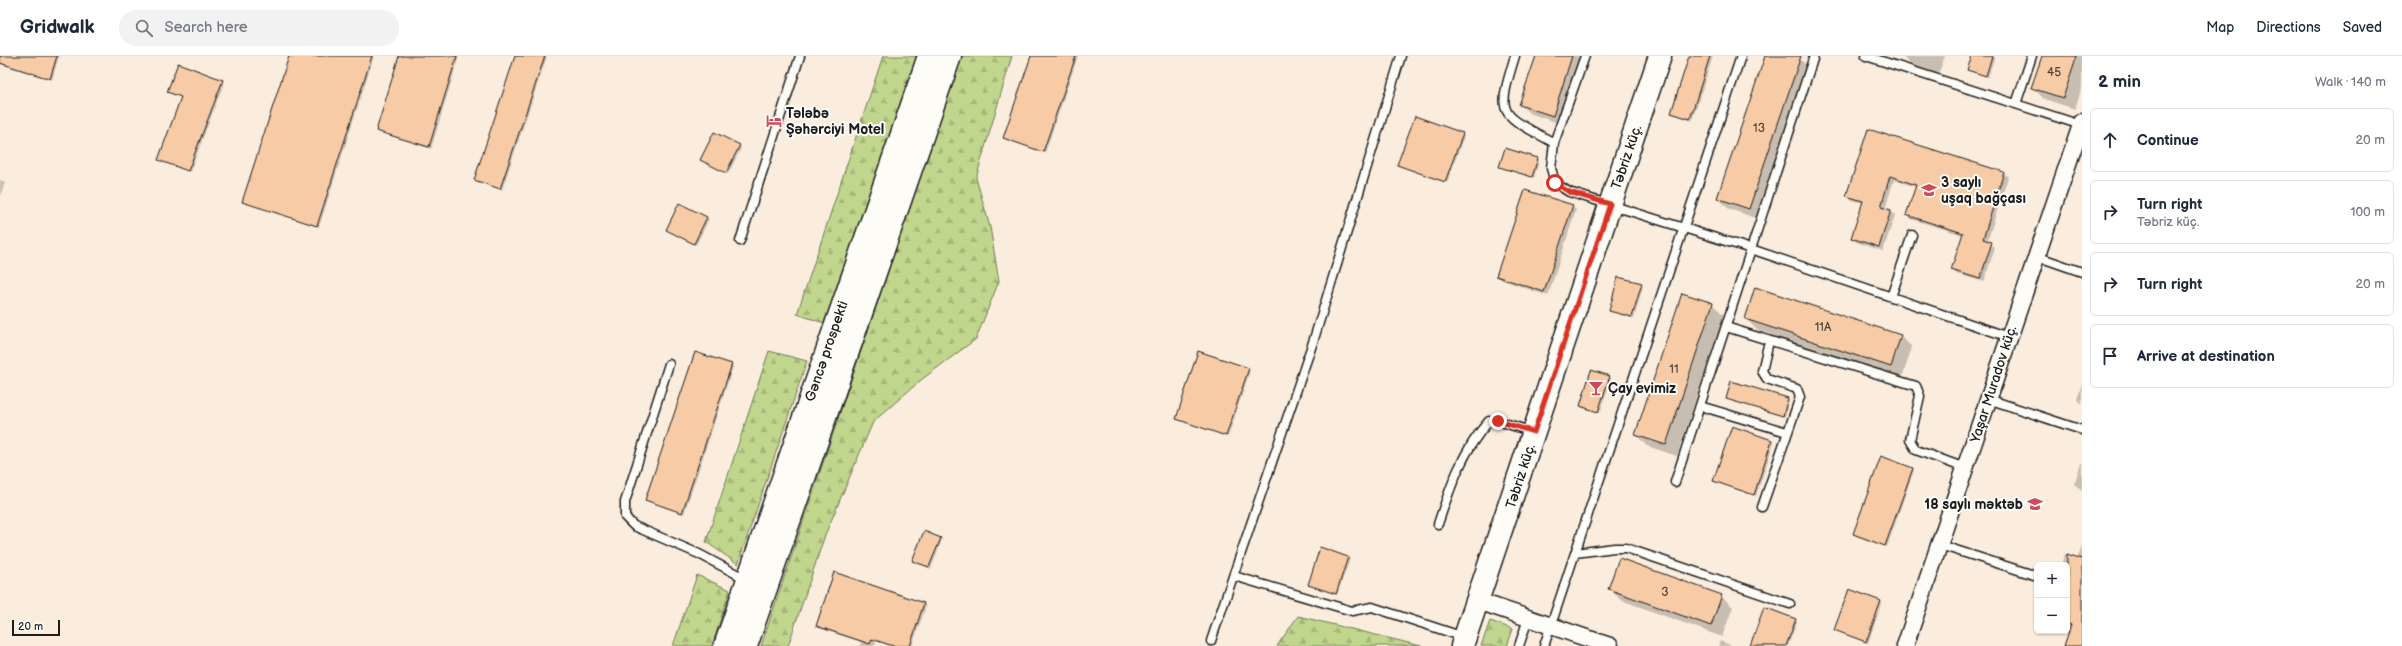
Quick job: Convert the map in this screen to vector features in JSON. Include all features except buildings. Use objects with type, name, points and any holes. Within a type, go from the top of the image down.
[{"type":"main road","name":"Gəncə prospekti","points":[[725,646],[746,579],[929,56]]},
{"type":"main road","name":"Gəncə prospekti","points":[[746,646],[950,56]]},
{"type":"main road","name":"Təbriz küç.","points":[[1464,641],[1660,56]]},
{"type":"street","name":"Yaşar Muradov küç.","points":[[1906,646],[2036,256],[2082,124]]},
{"type":"street","points":[[1478,601],[1610,646]]},
{"type":"lane","points":[[740,241],[800,56]]},
{"type":"lane","points":[[1211,641],[1314,339],[1401,56]]},
{"type":"lane","points":[[1515,56],[1504,94],[1503,106],[1508,115],[1554,143]]},
{"type":"lane","points":[[1584,56],[1554,143],[1551,168],[1555,183],[1569,192],[1751,249],[2009,337]]},
{"type":"lane","points":[[1544,646],[1741,56]]},
{"type":"lane","points":[[1675,482],[1814,56]]},
{"type":"lane","points":[[1866,56],[1891,60],[2016,104],[2082,124]]},
{"type":"lane","points":[[2016,104],[2032,56]]},
{"type":"lane","points":[[1891,297],[1912,235]]},
{"type":"lane","points":[[2036,256],[2082,272]]},
{"type":"lane","points":[[1726,326],[1916,386],[1920,396],[1910,440],[1916,450],[1965,468]]},
{"type":"lane","points":[[1762,507],[1800,397],[1797,388],[1767,379],[1762,370],[1769,340]]},
{"type":"lane","points":[[669,364],[625,502],[625,517],[634,526],[699,554],[746,579]]},
{"type":"lane","points":[[1988,399],[2082,430]]},
{"type":"lane","points":[[1700,406],[1787,432]]},
{"type":"lane","points":[[1438,524],[1453,478],[1481,430],[1488,421],[1498,421],[1534,432]]},
{"type":"lane","points":[[1940,545],[2034,575]]},
{"type":"lane","points":[[1575,553],[1626,548],[1790,604]]},
{"type":"lane","points":[[1234,576],[1352,611],[1372,607],[1464,641]]},
{"type":"lane","points":[[1519,646],[1528,619]]},
{"type":"green space","points":[[883,56],[919,56],[824,323],[797,314]]},
{"type":"green space","points":[[961,56],[1012,56],[976,178],[990,227],[999,281],[976,339],[921,380],[873,422],[825,535],[788,646],[761,646]]},
{"type":"green space","points":[[769,351],[807,361],[738,564],[706,542]]},
{"type":"green space","points":[[697,575],[730,590],[712,646],[673,646]]},
{"type":"green space","points":[[1298,616],[1421,646],[1277,646]]},
{"type":"green space","points":[[1490,621],[1513,629],[1507,646],[1481,646]]},
{"type":"place","name":"Tələbə Şəhərciyi Motel","points":[[774,121]]},
{"type":"place","name":"3 saylı uşaq bağçası","points":[[1929,190]]},
{"type":"place","name":"Çay evimiz","points":[[1596,388]]},
{"type":"place","name":"18 saylı məktəb","points":[[2035,504]]},
{"type":"route","points":[[1498,421],[1534,432],[1610,204],[1569,192],[1555,183]]}]
